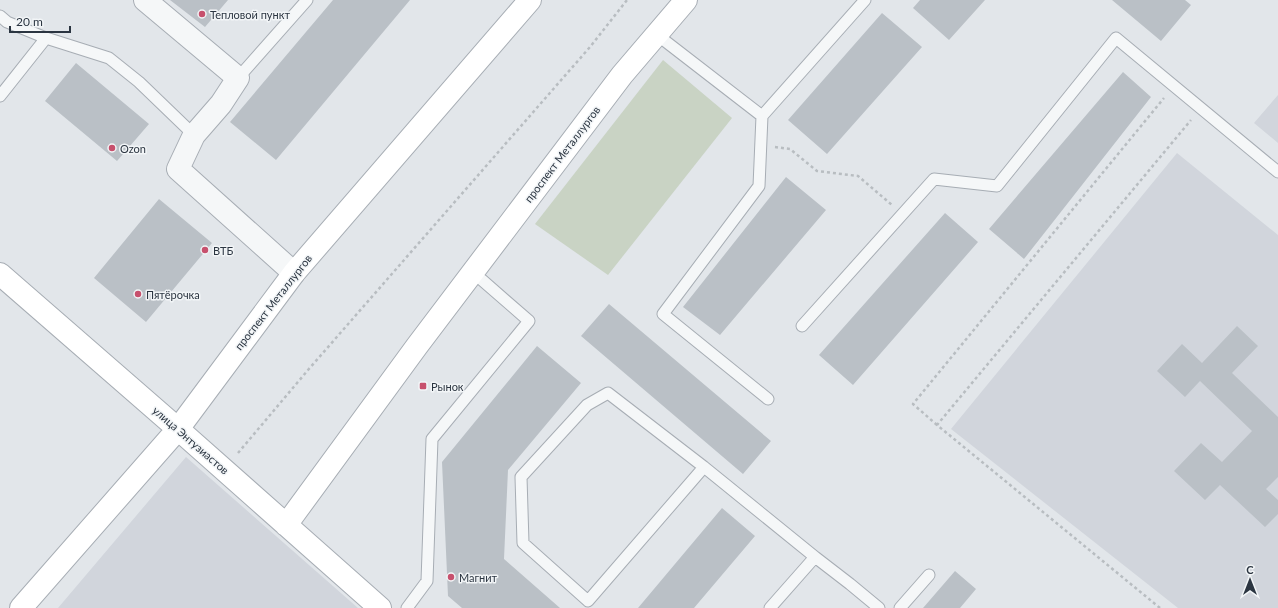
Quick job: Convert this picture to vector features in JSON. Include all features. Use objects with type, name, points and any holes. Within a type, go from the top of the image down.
[{"type":"street","points":[[145,0],[238,78],[221,104],[194,135],[178,169],[294,273]]},
{"type":"street","name":"проспект Металлургов","points":[[21,608],[178,429],[294,273],[530,0]]},
{"type":"street","name":"проспект Металлургов","points":[[286,525],[417,346],[622,75],[686,0]]},
{"type":"street","name":"улица Энтузиастов","points":[[0,274],[380,608]]},
{"type":"lane","points":[[238,78],[307,0]]},
{"type":"lane","points":[[768,399],[664,314],[759,186],[762,116],[865,0]]},
{"type":"lane","points":[[0,16],[8,22],[46,38],[109,58],[139,82],[194,135]]},
{"type":"lane","points":[[656,34],[762,116]]},
{"type":"lane","points":[[0,96],[46,38]]},
{"type":"lane","points":[[802,326],[934,179],[997,186],[1116,38],[1278,172]]},
{"type":"lane","points":[[407,608],[427,581],[432,439],[529,321],[472,273]]},
{"type":"lane","points":[[704,467],[588,601],[524,543],[521,477],[587,405],[608,393],[704,467],[879,608]]},
{"type":"lane","points":[[770,608],[815,557]]},
{"type":"lane","points":[[900,608],[929,575]]},
{"type":"path","points":[[224,470],[308,370],[590,47],[627,0]]},
{"type":"path","points":[[1160,608],[913,404],[1173,86]]},
{"type":"path","points":[[937,425],[1201,108]]},
{"type":"path","points":[[761,145],[790,149],[817,171],[858,176],[903,214]]},
{"type":"shaded area","points":[[1278,95],[1278,143],[1254,123]]},
{"type":"shaded area","points":[[1177,153],[1278,235],[1278,608],[1178,608],[951,429]]},
{"type":"shaded area","points":[[186,457],[358,608],[58,608]]},
{"type":"green space","points":[[663,60],[732,118],[608,275],[535,224]]},
{"type":"building","name":"Тепловой пункт","points":[[170,0],[228,0],[205,27]]},
{"type":"building","points":[[333,0],[410,0],[276,160],[230,122]]},
{"type":"building","points":[[920,0],[985,0],[949,40],[913,8]]},
{"type":"building","points":[[1112,0],[1185,0],[1191,5],[1161,41]]},
{"type":"building","points":[[882,13],[922,47],[827,154],[788,120]]},
{"type":"building","points":[[76,63],[149,124],[117,161],[45,101]]},
{"type":"building","points":[[1123,72],[1151,97],[1024,259],[989,229]]},
{"type":"building","points":[[786,177],[826,210],[720,335],[683,307]]},
{"type":"building","points":[[159,199],[212,243],[146,322],[94,278]]},
{"type":"building","points":[[945,213],[978,242],[853,385],[819,355]]},
{"type":"building","points":[[609,304],[771,441],[743,474],[581,336]]},
{"type":"building","points":[[1237,326],[1258,346],[1232,373],[1278,417],[1278,477],[1266,489],[1278,500],[1278,514],[1265,527],[1220,485],[1205,500],[1174,471],[1201,443],[1222,462],[1252,431],[1200,381],[1185,397],[1157,371],[1182,344],[1202,363]]},
{"type":"building","points":[[537,346],[581,383],[508,470],[504,559],[560,608],[462,608],[448,596],[442,462]]},
{"type":"building","points":[[722,508],[755,536],[694,608],[638,608]]},
{"type":"building","points":[[955,571],[976,589],[960,608],[923,608]]},
{"type":"place","name":"Тепловой пункт","points":[[202,14]]},
{"type":"place","name":"Ozon","points":[[112,148]]},
{"type":"place","name":"ВТБ","points":[[205,250]]},
{"type":"place","name":"Пятёрочка","points":[[138,294]]},
{"type":"place","name":"Рынок","points":[[423,386]]},
{"type":"place","name":"Магнит","points":[[451,577]]}]
